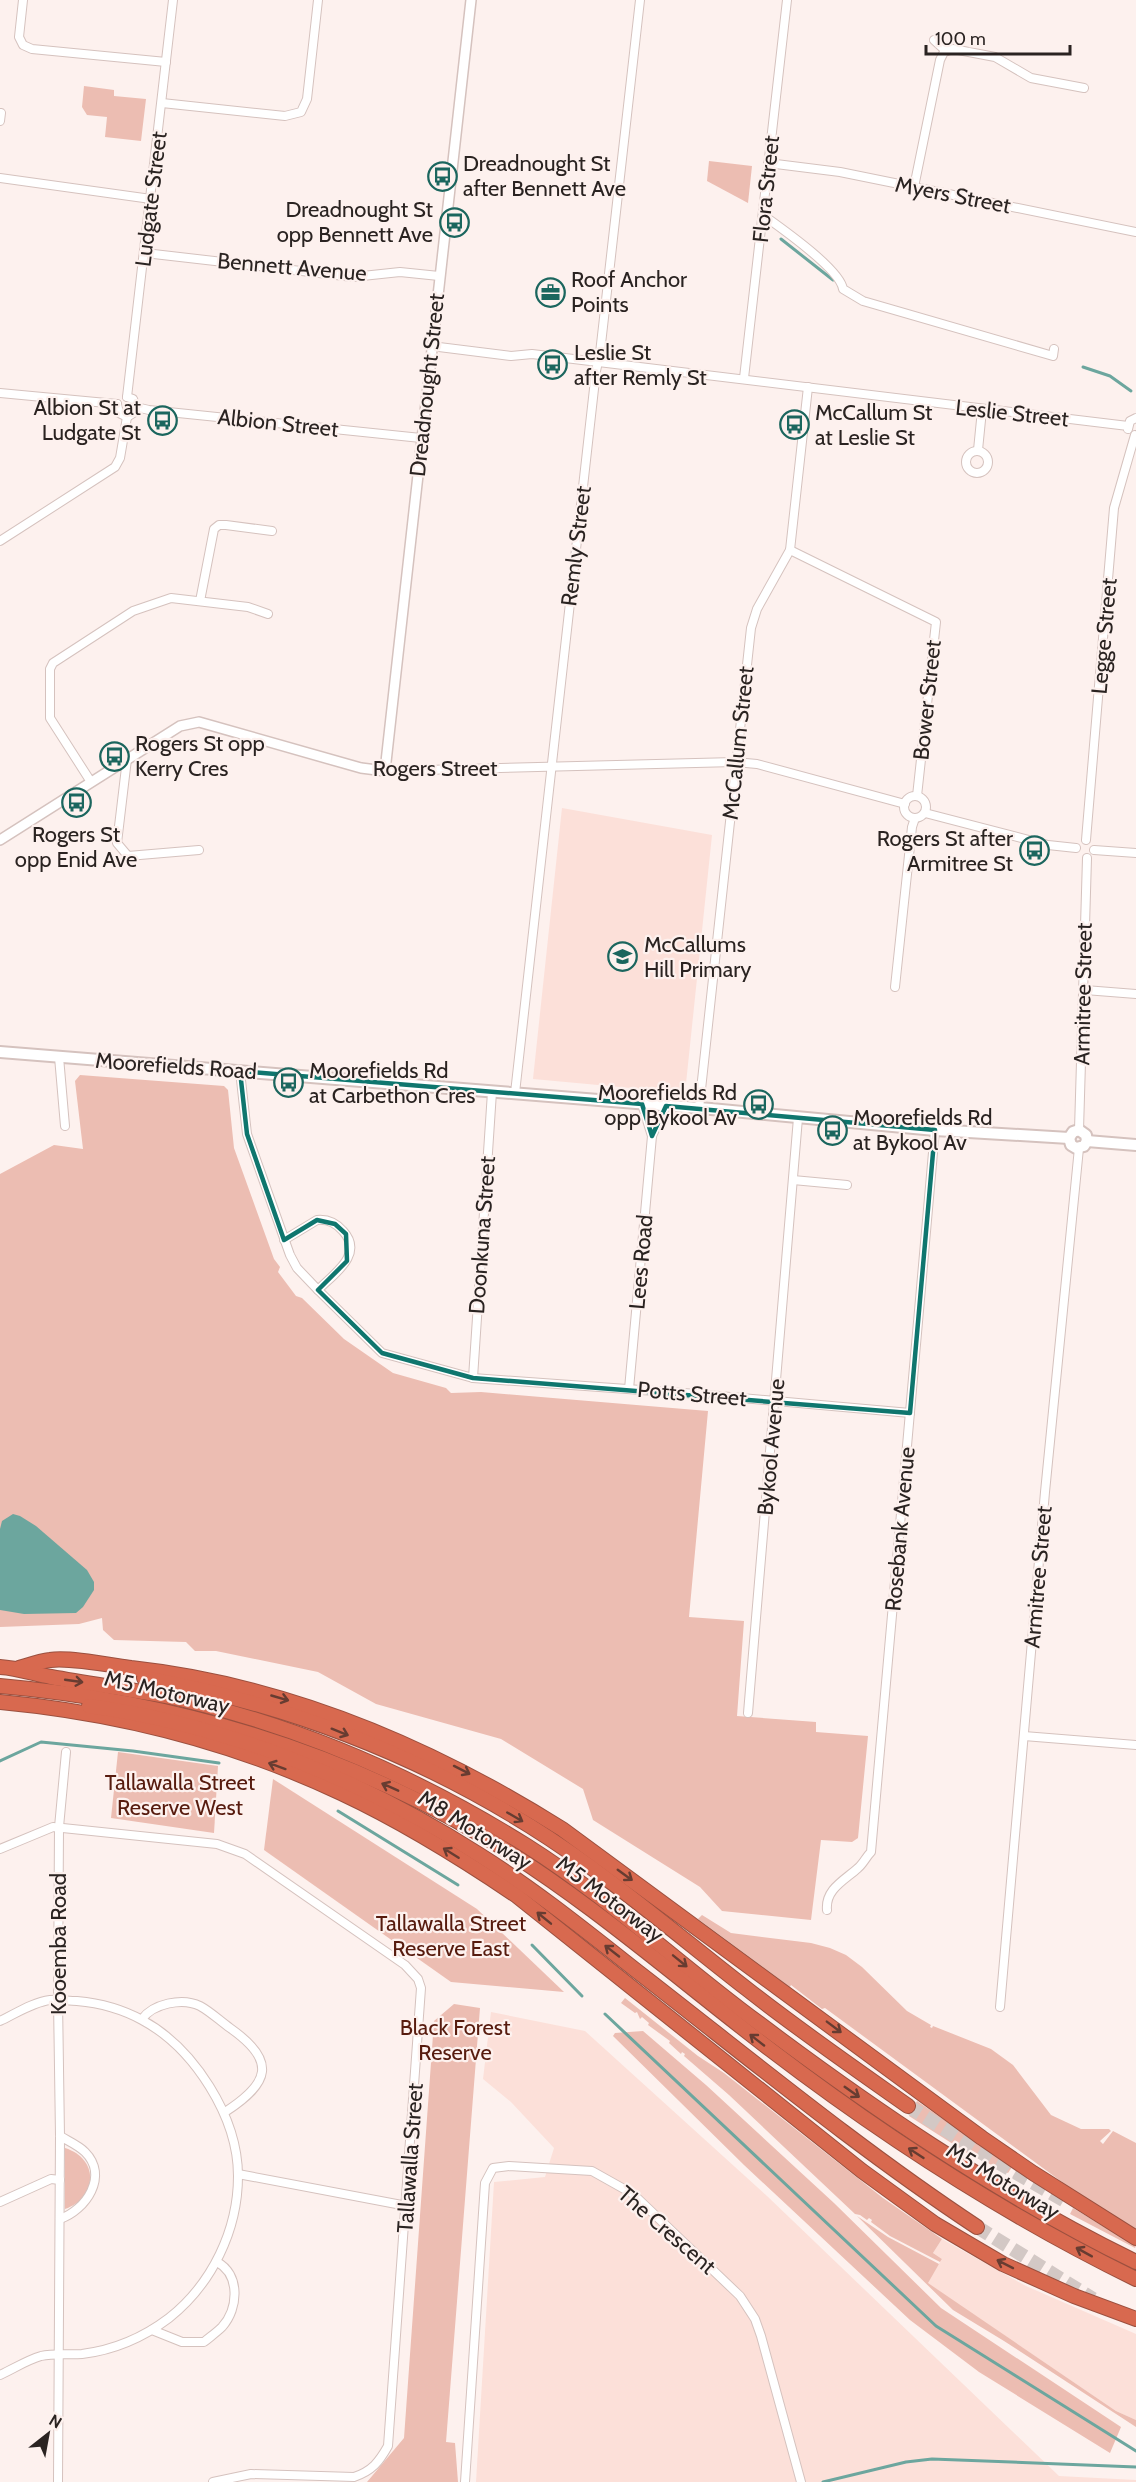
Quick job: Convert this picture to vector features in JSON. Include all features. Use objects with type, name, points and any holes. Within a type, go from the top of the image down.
[{"type":"highway","points":[[17,1668],[50,1659],[150,1670],[228,1684],[338,1716],[390,1736],[454,1766],[512,1797],[562,1828],[982,2138],[1136,2238]]},
{"type":"highway","name":"M8 Motorway","points":[[17,1668],[50,1666],[84,1670],[132,1676],[221,1693],[316,1722],[424,1768],[530,1826],[584,1862],[798,2028],[908,2106]]},
{"type":"highway","name":"M5 Motorway","points":[[0,1667],[17,1668],[49,1677],[154,1694],[241,1715],[292,1731],[412,1780],[470,1812],[570,1875],[746,2014],[880,2113],[1018,2198],[1136,2262]]},
{"type":"highway","name":"M5 Motorway","points":[[0,1686],[128,1702],[224,1726],[307,1752],[398,1790],[445,1814],[488,1838],[563,1888],[772,2052],[875,2126],[1021,2217],[1136,2279]]},
{"type":"highway","name":"M8 Motorway","points":[[0,1696],[111,1709],[233,1739],[338,1779],[440,1830],[517,1880],[561,1912],[847,2133],[976,2227]]},
{"type":"highway","points":[[0,1702],[109,1718],[175,1733],[229,1749],[340,1792],[391,1818],[458,1857],[517,1896],[862,2171],[934,2224],[1003,2264],[1074,2296],[1136,2319]]},
{"type":"main road","name":"Moorefields Road","points":[[0,1052],[699,1108],[935,1130],[1069,1138]]},
{"type":"main road","points":[[1083,1144],[1086,1135],[1079,1130],[1073,1132],[1069,1138],[1071,1145],[1136,1144]]},
{"type":"street","points":[[23,0],[19,37],[22,45],[32,49],[166,62]]},
{"type":"street","name":"Ludgate Street","points":[[127,397],[173,0]]},
{"type":"street","points":[[162,103],[285,116],[301,112],[307,99],[318,0]]},
{"type":"street","name":"Dreadnought Street","points":[[384,771],[471,0]]},
{"type":"street","name":"Remly Street","points":[[515,1093],[640,0]]},
{"type":"street","name":"Flora Street","points":[[744,378],[787,0]]},
{"type":"street","points":[[933,40],[946,51]]},
{"type":"street","points":[[914,187],[940,60],[946,51],[953,49],[995,57],[1031,78],[1084,88]]},
{"type":"street","name":"Myers Street","points":[[768,163],[840,172],[1136,232]]},
{"type":"street","points":[[0,178],[151,199]]},
{"type":"street","points":[[763,215],[840,278],[843,289],[863,301],[1053,356],[1054,348]]},
{"type":"street","name":"Bennett Avenue","points":[[145,253],[353,277],[400,272],[439,276]]},
{"type":"street","name":"Leslie Street","points":[[431,346],[511,356],[532,354],[744,378],[849,394],[1128,426]]},
{"type":"street","name":"McCallum Street","points":[[699,1108],[752,623],[757,609],[790,550],[808,387]]},
{"type":"street","points":[[0,393],[117,404]]},
{"type":"street","points":[[0,541],[115,467],[120,458],[127,417],[135,412],[136,406],[133,399],[127,397],[122,398],[117,404]]},
{"type":"street","points":[[117,404],[119,413],[127,417]]},
{"type":"street","name":"Albion Street","points":[[136,406],[149,410],[421,438]]},
{"type":"street","points":[[978,450],[982,410]]},
{"type":"street","points":[[1135,435],[1130,432],[1128,426],[1130,421],[1136,418]]},
{"type":"street","name":"Legge Street","points":[[1086,840],[1114,507],[1135,435]]},
{"type":"street","points":[[200,601],[214,529],[219,525],[226,525],[272,531]]},
{"type":"street","name":"Bower Street","points":[[790,550],[936,622],[917,796]]},
{"type":"street","points":[[91,782],[50,718],[50,669],[53,663],[133,611],[171,598],[248,607],[268,614]]},
{"type":"street","name":"Rogers Street","points":[[0,840],[180,726],[200,722],[361,768],[384,771],[735,762],[757,764],[905,804]]},
{"type":"street","points":[[128,759],[117,843],[128,856],[199,850]]},
{"type":"street","points":[[915,818],[907,813],[905,804],[911,797],[917,796],[925,802],[925,813]]},
{"type":"street","points":[[895,987],[911,832],[915,818],[925,813],[1048,845],[1076,848]]},
{"type":"street","points":[[1086,840],[1091,842],[1094,850],[1087,858],[1079,856],[1076,848],[1081,841],[1086,840]]},
{"type":"street","points":[[1094,850],[1136,853]]},
{"type":"street","name":"Armitree Street","points":[[1079,1130],[1085,990],[1084,917],[1087,858]]},
{"type":"street","points":[[1085,990],[1136,994]]},
{"type":"street","points":[[59,1057],[65,1126]]},
{"type":"street","points":[[240,1071],[247,1134],[284,1240],[297,1268],[318,1290],[347,1261],[349,1246],[346,1234],[335,1224],[317,1220],[284,1240]]},
{"type":"street","name":"Doonkuna Street","points":[[473,1378],[492,1092]]},
{"type":"street","name":"Lees Road","points":[[642,1104],[652,1136]]},
{"type":"street","name":"Lees Road","points":[[629,1389],[652,1136],[666,1106]]},
{"type":"street","name":"Bykool Avenue","points":[[748,1713],[798,1118]]},
{"type":"street","name":"Rosebank Avenue","points":[[827,1910],[829,1895],[845,1877],[858,1868],[871,1852],[935,1130]]},
{"type":"street","name":"Armitree Street","points":[[1000,2007],[1024,1736],[1083,1144]]},
{"type":"street","points":[[793,1180],[847,1185]]},
{"type":"street","name":"Potts Street","points":[[318,1290],[382,1353],[473,1378],[910,1413]]},
{"type":"street","points":[[1024,1736],[1136,1746]]},
{"type":"street","name":"Kooemba Road","points":[[58,2482],[59,1827],[66,1752]]},
{"type":"street","name":"Tallawalla Street","points":[[0,1849],[44,1829],[59,1827],[205,1842],[231,1847],[260,1864],[413,1971],[421,1988],[388,2446],[378,2463],[368,2472],[354,2477],[251,2474],[213,2482]]},
{"type":"street","points":[[0,2021],[44,2001],[58,2000],[97,2003],[142,2019],[181,2050],[211,2089],[225,2112],[233,2140],[238,2174],[233,2215],[217,2262],[186,2302],[152,2330],[116,2347],[97,2352],[40,2356],[0,2375]]},
{"type":"street","points":[[142,2019],[148,2011],[158,2007],[187,2002],[200,2006],[249,2041],[260,2054],[263,2068],[259,2081],[254,2091],[225,2112]]},
{"type":"street","points":[[60,2136],[85,2152],[95,2170],[94,2185],[85,2203],[72,2215],[60,2219]]},
{"type":"street","name":"The Crescent","points":[[465,2482],[485,2183],[493,2168],[509,2166],[592,2171],[603,2177],[633,2194],[740,2296],[755,2319],[761,2336],[801,2482]]},
{"type":"street","points":[[238,2174],[407,2206]]},
{"type":"street","points":[[0,2202],[51,2179],[60,2180]]},
{"type":"street","points":[[152,2330],[183,2342],[204,2342],[224,2325],[235,2302],[233,2279],[225,2266],[217,2262]]},
{"type":"highlighted area","points":[[240,1071],[642,1104],[652,1136],[666,1106],[935,1130],[910,1413],[473,1378],[382,1353],[318,1290],[347,1261],[346,1234],[335,1224],[317,1220],[284,1240],[247,1134]]},
{"type":"shaded area","name":"McCallums Hill Primary","points":[[562,808],[712,835],[685,1093],[533,1079]]},
{"type":"shaded area","points":[[491,2012],[585,2031],[767,2196],[1059,2476],[1136,2480],[1136,2482],[476,2482],[494,2182],[545,2177],[554,2148],[511,2102],[483,2079]]},
{"type":"shaded area","points":[[942,2239],[1026,2286],[1136,2334],[1136,2420],[1116,2411],[927,2283],[942,2259],[933,2253]]},
{"type":"green space","points":[[84,86],[114,90],[114,96],[146,99],[141,141],[105,137],[107,117],[87,115],[82,107]]},
{"type":"green space","points":[[709,161],[752,166],[748,203],[707,181]]},
{"type":"green space","points":[[80,1075],[224,1086],[228,1090],[234,1148],[274,1259],[280,1267],[278,1272],[296,1296],[302,1298],[344,1339],[393,1373],[446,1388],[451,1393],[481,1392],[708,1411],[689,1617],[744,1621],[737,1716],[816,1722],[816,1732],[868,1736],[858,1838],[852,1842],[821,1840],[811,1920],[722,1911],[700,1887],[593,1820],[583,1789],[501,1739],[376,1704],[318,1672],[216,1651],[195,1651],[186,1642],[114,1640],[103,1630],[102,1618],[79,1624],[0,1627],[0,1174],[54,1145],[83,1149],[75,1081]]},
{"type":"green space","name":"Tallawalla Street Reserve West","points":[[118,1752],[218,1766],[214,1833],[111,1818]]},
{"type":"green space","name":"Tallawalla Street Reserve East","points":[[273,1779],[477,1909],[564,1992],[451,1982],[264,1850]]},
{"type":"green space","points":[[702,1915],[731,1933],[811,1943],[846,1955],[862,1967],[907,2011],[931,2025],[930,2027],[933,2026],[991,2049],[1013,2065],[1051,2115],[1081,2129],[1109,2129],[1111,2131],[1100,2141],[1103,2144],[1113,2131],[1136,2143],[1136,2232],[1061,2185],[1062,2182],[825,2008],[822,2009],[791,1985],[790,1987],[698,1919]]},
{"type":"green space","points":[[625,1998],[883,2198],[942,2239],[933,2253],[942,2259],[940,2262],[890,2236],[869,2218],[867,2220],[855,2214],[729,2095],[684,2056],[685,2054],[682,2052],[681,2054],[669,2043],[670,2041],[648,2025],[649,2023],[642,2017],[640,2019],[637,2012],[635,2013],[621,2003]]},
{"type":"green space","name":"Black Forest Reserve","points":[[454,2004],[480,2008],[446,2442],[455,2443],[458,2482],[367,2482],[404,2438],[434,2021]]},
{"type":"green space","points":[[643,2031],[706,2085],[834,2203],[941,2308],[1121,2427],[1110,2453],[979,2372],[910,2320],[744,2165],[613,2036],[615,2033]]},
{"type":"green space","points":[[917,2101],[1012,2167],[1008,2173],[967,2153],[909,2116]]},
{"type":"green space","points":[[65,2148],[76,2153],[84,2161],[89,2169],[90,2178],[83,2196],[76,2204],[65,2209]]},
{"type":"green space","points":[[1073,2208],[1136,2246],[1135,2248],[1070,2214]]},
{"type":"green space","points":[[857,2216],[888,2237],[939,2264],[928,2283],[1116,2411],[1136,2420],[1136,2427],[953,2310]]},
{"type":"water","points":[[13,1514],[36,1526],[87,1570],[94,1582],[94,1590],[83,1607],[76,1613],[24,1614],[0,1610],[0,1529],[2,1521]]},
{"type":"waterway","points":[[781,239],[833,280]]},
{"type":"waterway","points":[[1083,367],[1110,376],[1131,391]]},
{"type":"waterway","points":[[0,1761],[41,1742],[133,1751],[219,1763]]},
{"type":"waterway","points":[[338,1811],[458,1885]]},
{"type":"waterway","points":[[532,1945],[582,1996]]},
{"type":"waterway","points":[[605,2014],[936,2326],[1136,2451]]},
{"type":"waterway","points":[[823,2482],[906,2462],[932,2459],[1136,2467]]},
{"type":"tunnel","points":[[908,2106],[987,2156],[1067,2202]]},
{"type":"tunnel","points":[[977,2227],[1093,2299]]},
{"type":"place","name":"Dreadnought St after Bennett Ave","points":[[442,176]]},
{"type":"place","name":"Dreadnought St opp Bennett Ave","points":[[454,222]]},
{"type":"place","name":"Roof Anchor Points","points":[[550,292]]},
{"type":"place","name":"Leslie St after Remly St","points":[[553,365]]},
{"type":"place","name":"Albion St at Ludgate St","points":[[162,420]]},
{"type":"place","name":"McCallum St at Leslie St","points":[[794,425]]},
{"type":"place","name":"Rogers St opp Kerry Cres","points":[[114,756]]},
{"type":"place","name":"Rogers St opp Enid Ave","points":[[76,802]]},
{"type":"place","name":"Rogers St after Armitree St","points":[[1034,851]]},
{"type":"place","name":"McCallums Hill Primary","points":[[623,957]]},
{"type":"place","name":"Moorefields Rd at Carbethon Cres","points":[[288,1083]]},
{"type":"place","name":"Moorefields Rd opp Bykool Av","points":[[758,1105]]},
{"type":"place","name":"Moorefields Rd at Bykool Av","points":[[832,1130]]}]
